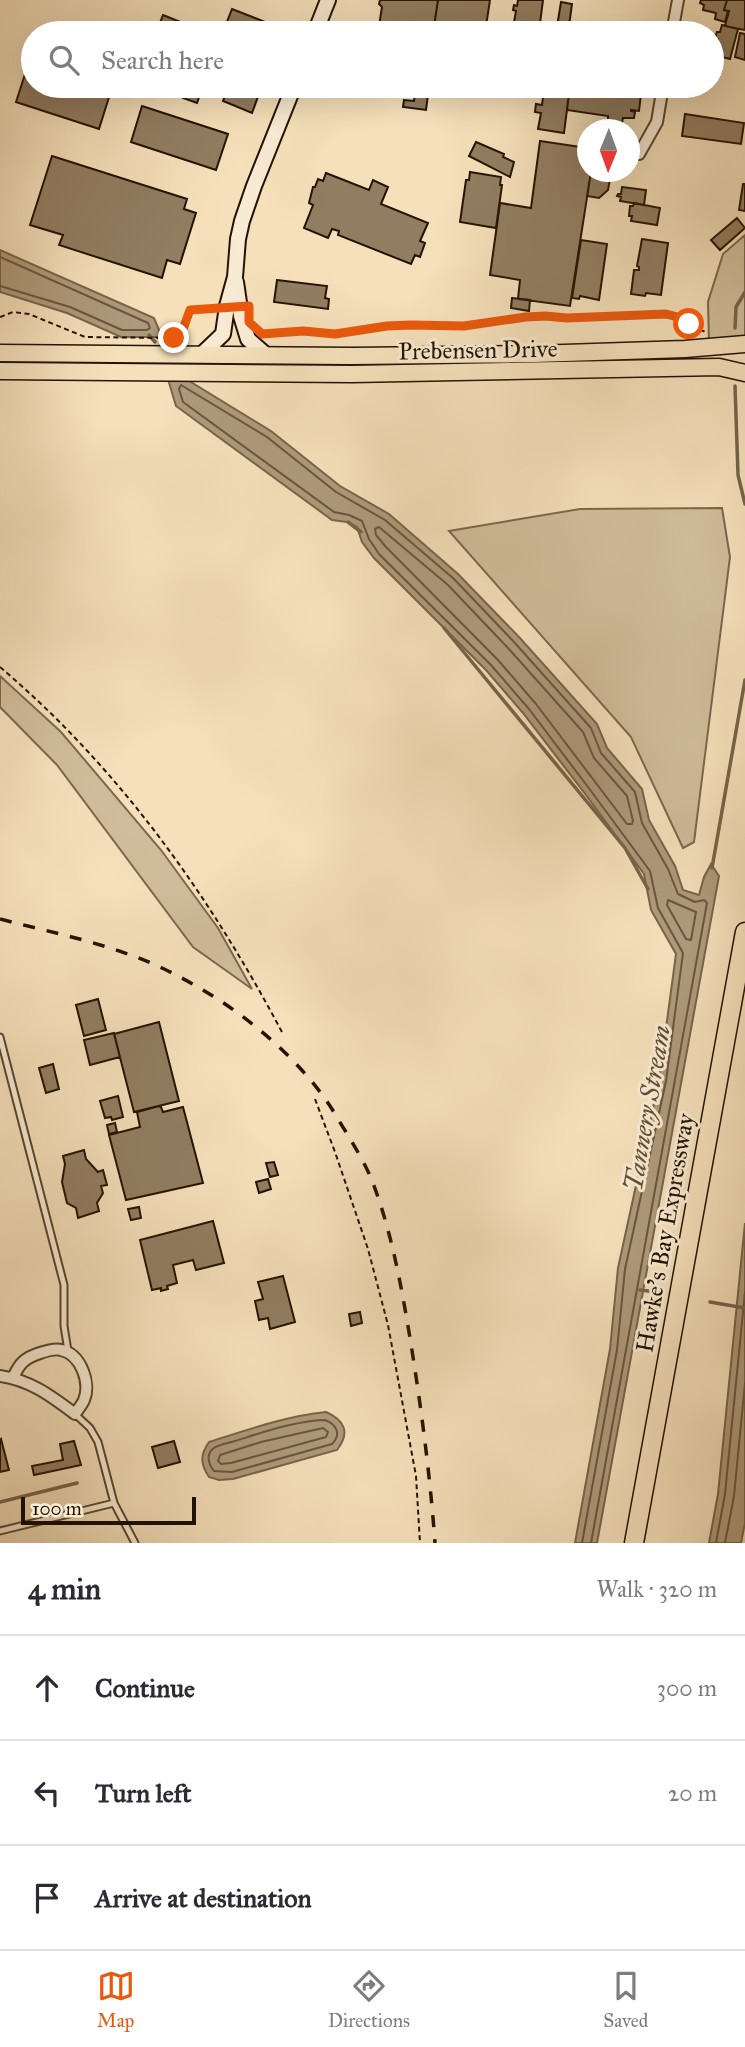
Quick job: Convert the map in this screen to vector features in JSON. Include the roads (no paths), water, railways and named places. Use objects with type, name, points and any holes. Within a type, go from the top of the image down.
[{"type":"highway","name":"Hawke's Bay Expressway","points":[[634,1543],[745,932]]},
{"type":"highway","name":"Hawke's Bay Expressway","points":[[645,1543],[745,992]]},
{"type":"main road","points":[[320,21],[328,0]]},
{"type":"main road","points":[[201,355],[223,334],[235,277],[238,239],[248,202],[289,98]]},
{"type":"main road","points":[[235,277],[241,316],[248,339],[266,355]]},
{"type":"main road","name":"Prebensen Drive","points":[[0,353],[534,354],[685,349],[745,344]]},
{"type":"main road","name":"Prebensen Drive","points":[[0,371],[352,374],[706,367],[734,369],[745,373]]},
{"type":"street","points":[[674,21],[678,0]]},
{"type":"street","points":[[640,153],[657,122],[661,98]]},
{"type":"street","points":[[0,1376],[13,1378],[42,1390],[75,1414],[85,1398],[82,1368],[74,1356],[61,1350],[25,1358],[13,1378]]},
{"type":"lane","points":[[0,1037],[64,1285],[64,1326],[68,1353]]},
{"type":"lane","points":[[75,1414],[90,1428],[98,1442],[114,1503],[135,1543]]},
{"type":"lane","points":[[0,1531],[114,1503]]},
{"type":"water","points":[[0,250],[154,318],[162,337],[121,337],[67,313],[0,292]]},
{"type":"water","points":[[167,376],[181,376],[271,431],[340,486],[389,514],[458,574],[597,724],[607,748],[642,789],[649,820],[675,866],[683,890],[699,895],[711,864],[719,876],[597,1543],[575,1543],[610,1349],[618,1268],[659,1080],[676,954],[651,910],[644,874],[523,713],[486,670],[374,558],[362,542],[357,527],[347,522],[332,520],[176,406]]},
{"type":"water","points":[[745,1223],[745,1523],[741,1543],[709,1543],[718,1494]]},
{"type":"water","points":[[326,1412],[344,1427],[344,1438],[337,1450],[233,1479],[219,1480],[209,1477],[206,1472],[202,1459],[209,1442],[281,1420]]},
{"type":"waterway","name":"Tannery Stream","points":[[735,328],[736,307],[745,292]]},
{"type":"waterway","points":[[149,335],[155,342]]},
{"type":"waterway","name":"Tannery Stream","points":[[735,386],[738,475],[745,504]]},
{"type":"waterway","points":[[348,522],[361,532]]},
{"type":"waterway","points":[[444,628],[625,848],[648,889]]},
{"type":"waterway","name":"Tannery Stream","points":[[712,868],[745,680]]},
{"type":"waterway","points":[[640,1290],[657,1292]]},
{"type":"waterway","points":[[710,1302],[745,1308]]},
{"type":"waterway","points":[[0,1502],[77,1483]]},
{"type":"railway","points":[[0,919],[123,952],[162,968],[209,993],[253,1024],[273,1042],[310,1079],[326,1100],[368,1172],[390,1237],[418,1389],[435,1543]]}]
